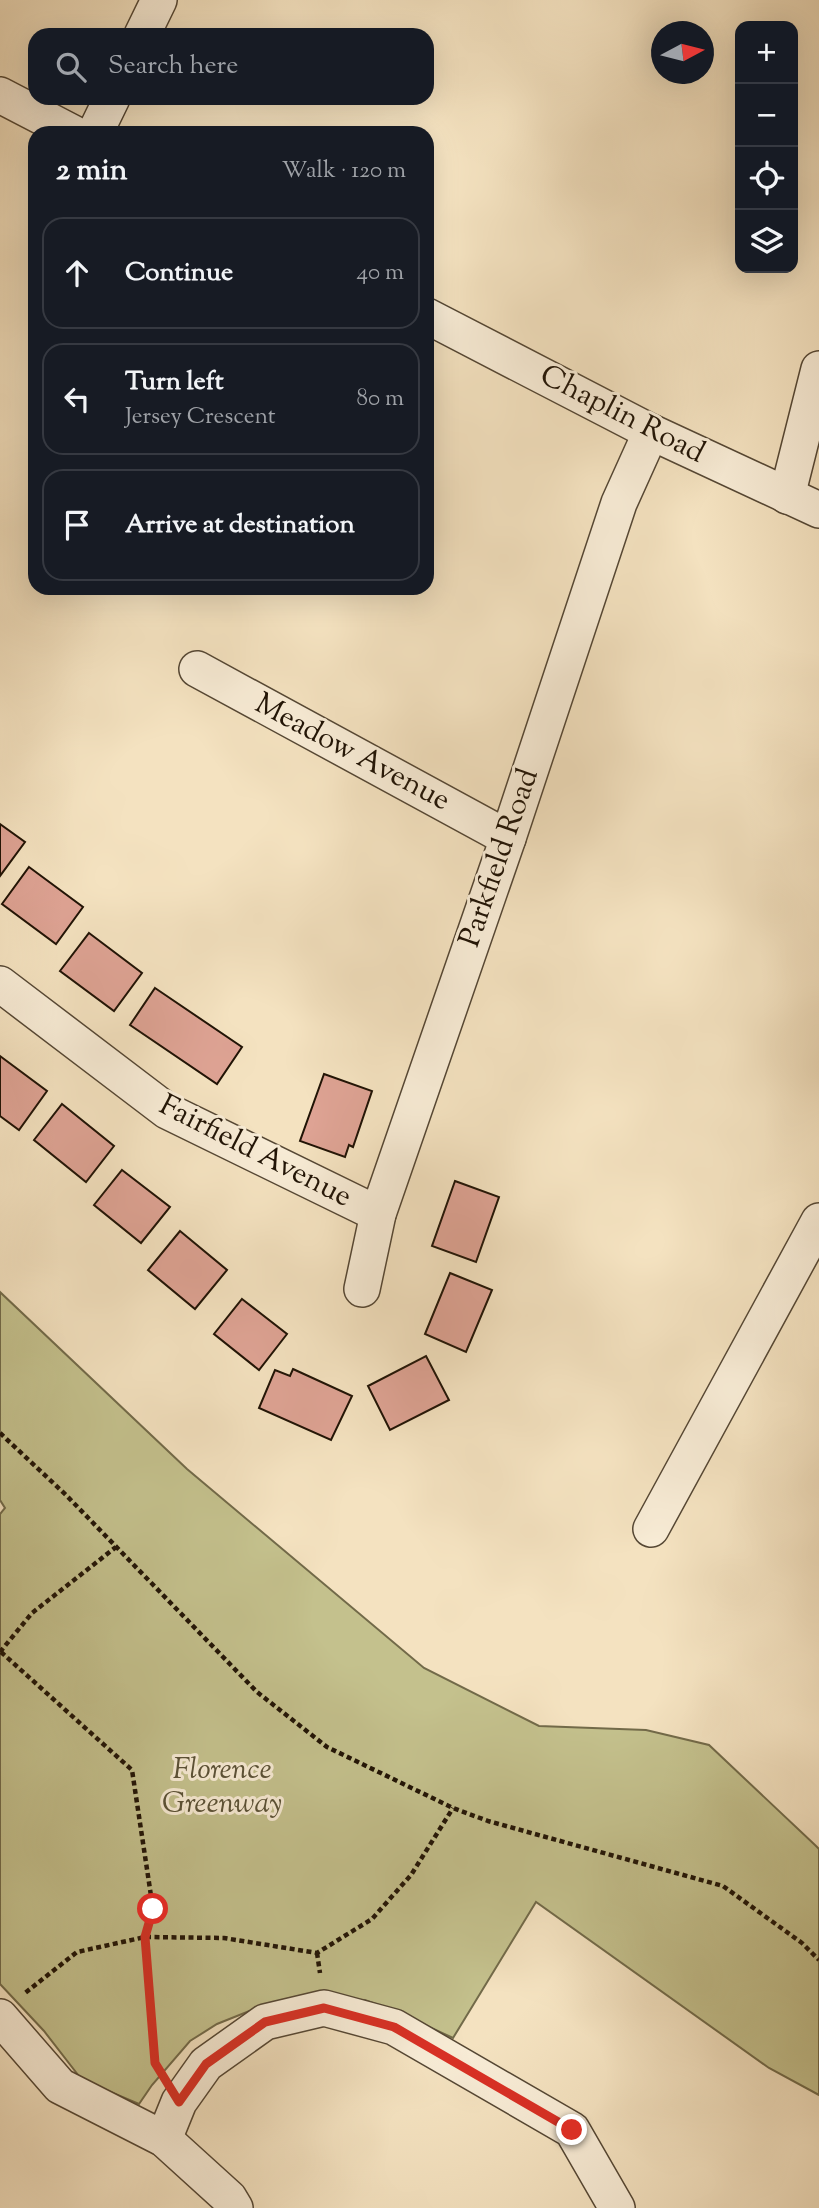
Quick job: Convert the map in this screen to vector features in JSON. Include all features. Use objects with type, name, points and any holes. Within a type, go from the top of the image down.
[{"type":"street","points":[[145,28],[159,0]]},
{"type":"street","points":[[0,94],[60,126]]},
{"type":"street","points":[[98,126],[108,105]]},
{"type":"street","name":"Chaplin Road","points":[[434,320],[651,432],[819,510]]},
{"type":"street","points":[[787,496],[819,369]]},
{"type":"street","name":"Parkfield Road","points":[[362,1289],[378,1214],[508,838],[619,503],[651,432]]},
{"type":"street","name":"Meadow Avenue","points":[[197,669],[508,838]]},
{"type":"street","name":"Fairfield Avenue","points":[[0,985],[167,1111],[378,1214]]},
{"type":"street","points":[[651,1529],[819,1221]]},
{"type":"street","points":[[10,2007],[60,2086],[164,2139],[229,2198],[235,2208]]},
{"type":"street","points":[[164,2139],[179,2102],[206,2064],[265,2022],[324,2008],[394,2027],[572,2130],[617,2208]]},
{"type":"path","points":[[0,1433],[66,1495],[257,1692],[327,1747],[453,1808],[488,1821],[723,1886],[802,1944],[819,1960]]},
{"type":"path","points":[[116,1547],[32,1613],[0,1652],[132,1770],[153,1909],[145,1937],[155,2063],[179,2102]]},
{"type":"path","points":[[10,2007],[77,1952],[145,1937],[224,1938],[317,1953],[372,1919],[411,1874],[453,1808]]},
{"type":"green space","name":"Florence Greenway","points":[[0,1292],[187,1469],[424,1668],[539,1726],[646,1730],[709,1745],[815,1845],[819,1849],[819,2095],[769,2068],[536,1902],[453,2038],[365,2000],[306,1998],[267,2004],[217,2024],[190,2041],[139,2104],[82,2080],[44,2031],[0,1984],[0,1514],[5,1508],[0,1500]]},
{"type":"building","points":[[0,824],[25,842],[0,876]]},
{"type":"building","points":[[29,867],[83,907],[56,944],[2,904]]},
{"type":"building","points":[[89,933],[142,973],[114,1011],[60,971]]},
{"type":"building","points":[[155,988],[242,1047],[217,1084],[130,1025]]},
{"type":"building","points":[[0,1056],[47,1091],[19,1130],[0,1116]]},
{"type":"building","points":[[324,1074],[372,1091],[353,1147],[349,1145],[345,1157],[300,1141]]},
{"type":"building","points":[[62,1104],[114,1146],[86,1182],[34,1140]]},
{"type":"building","points":[[122,1170],[170,1207],[141,1243],[94,1205]]},
{"type":"building","points":[[455,1181],[499,1197],[476,1262],[432,1246]]},
{"type":"building","points":[[180,1231],[227,1270],[195,1309],[148,1270]]},
{"type":"building","points":[[450,1273],[492,1290],[466,1352],[425,1334]]},
{"type":"building","points":[[242,1299],[287,1334],[259,1370],[214,1334]]},
{"type":"building","points":[[426,1356],[449,1400],[390,1430],[368,1386]]},
{"type":"building","points":[[293,1369],[352,1396],[331,1440],[259,1408],[275,1370],[290,1376]]},
{"type":"route","points":[[153,1909],[145,1937],[155,2063],[179,2102],[206,2064],[265,2022],[324,2008],[394,2027],[572,2130]]}]
